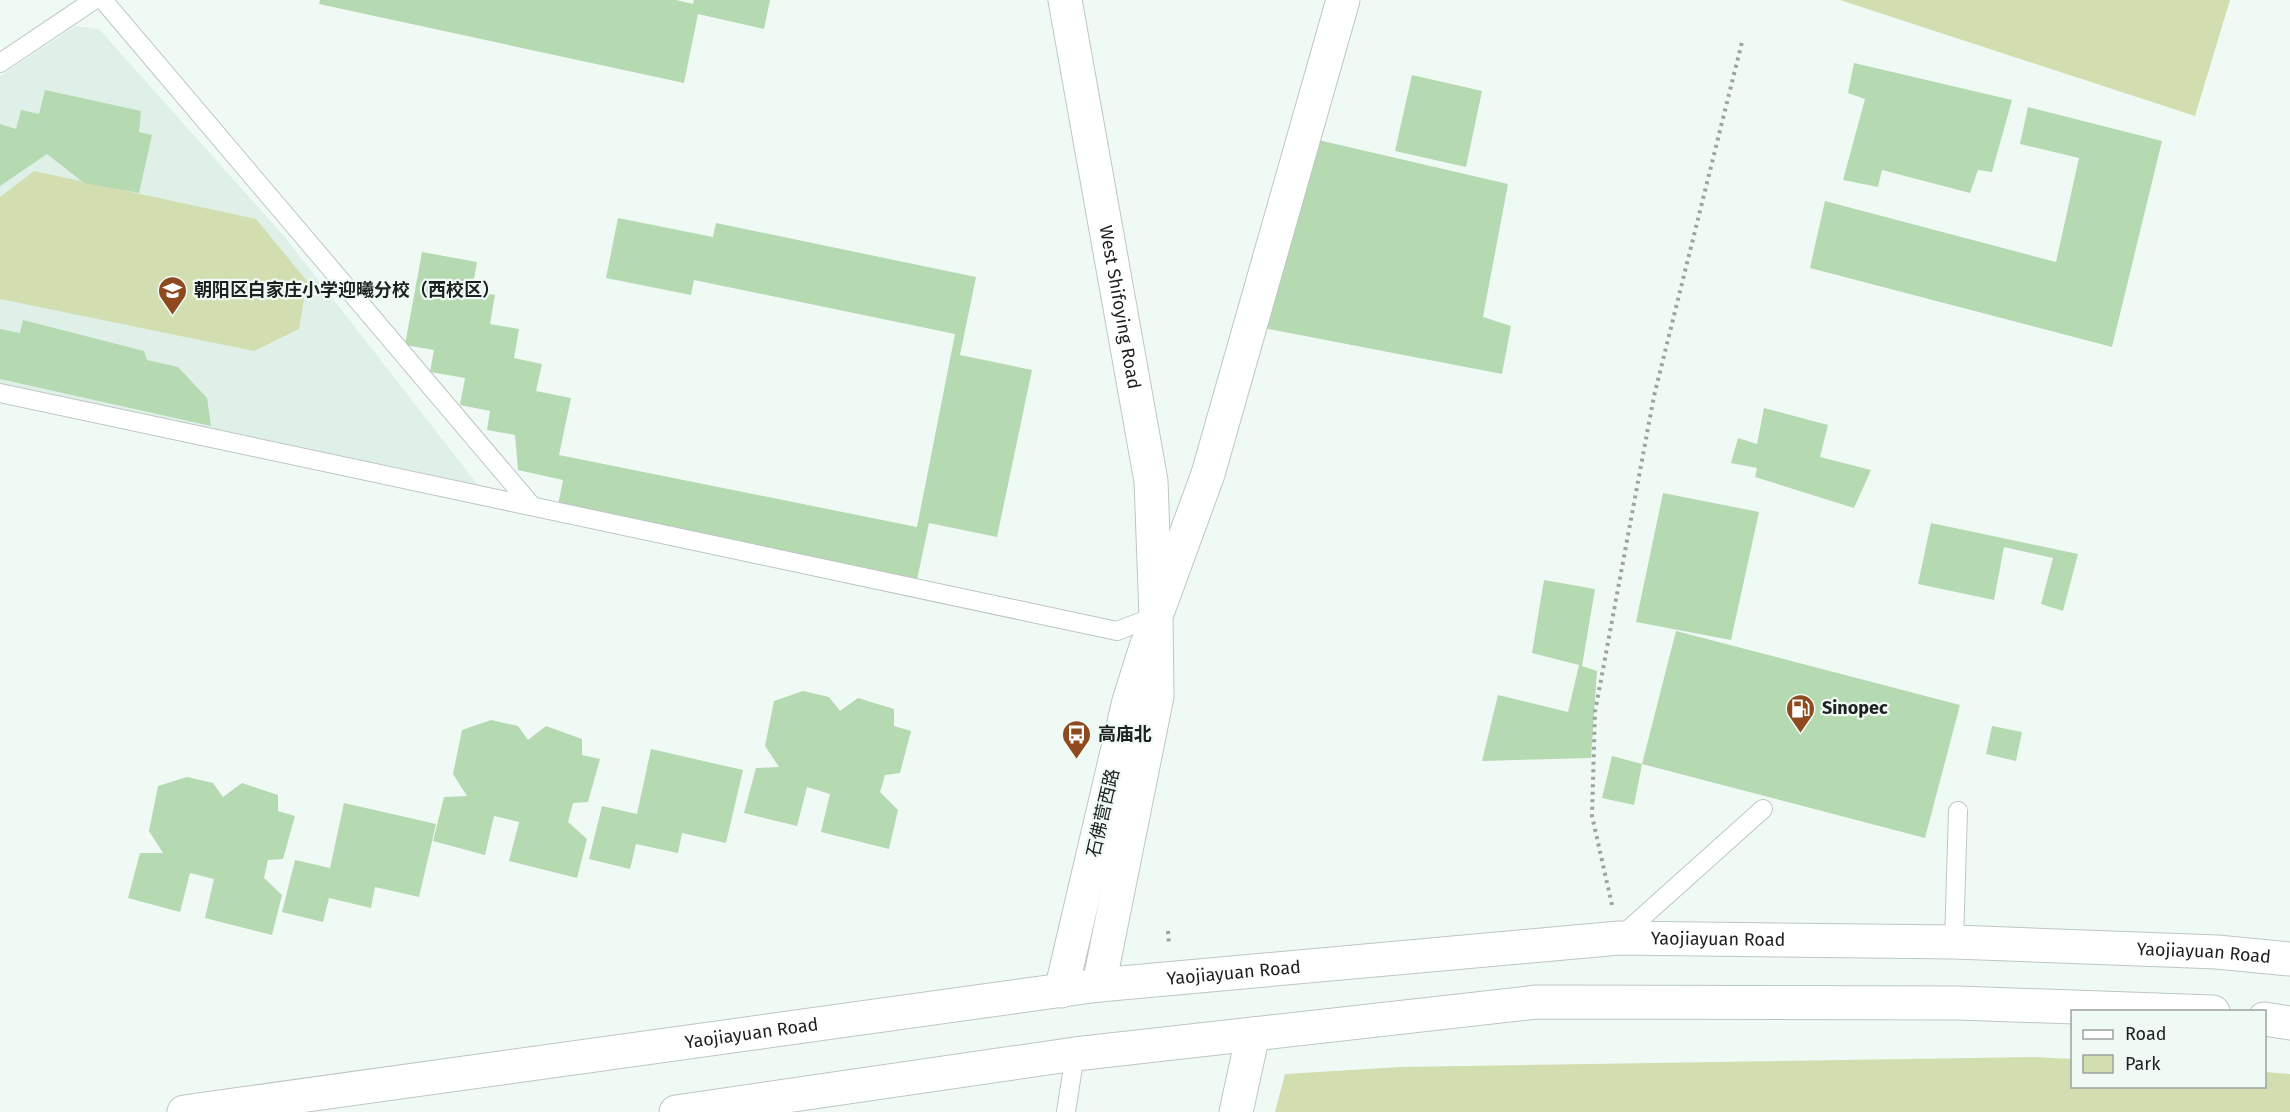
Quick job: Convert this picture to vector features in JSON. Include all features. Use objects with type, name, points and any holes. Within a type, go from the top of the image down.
[{"type":"main road","name":"West Shifoying Road","points":[[1065,0],[1151,481],[1156,616]]},
{"type":"main road","points":[[1156,616],[1208,474],[1343,0]]},
{"type":"main road","name":"石佛营西路","points":[[1099,985],[1157,696],[1156,616]]},
{"type":"main road","name":"石佛营西路","points":[[1061,991],[1129,701],[1156,616]]},
{"type":"main road","name":"Yaojiayuan Road","points":[[184,1112],[1099,985],[1619,938],[1954,942],[2217,952],[2290,959]]},
{"type":"main road","points":[[675,1112],[711,1109],[1075,1054],[1537,1002],[1958,1003],[2181,1010]]},
{"type":"main road","points":[[2266,1019],[2290,1023]]},
{"type":"main road","points":[[1236,1112],[1253,1034]]},
{"type":"lane","points":[[0,63],[94,0]]},
{"type":"lane","points":[[103,0],[532,506]]},
{"type":"lane","points":[[0,393],[1117,630],[1156,616]]},
{"type":"lane","points":[[1619,938],[1763,809]]},
{"type":"lane","points":[[1954,942],[1958,811]]},
{"type":"lane","points":[[1066,1112],[1075,1054]]},
{"type":"path","points":[[1619,938],[1592,816],[1595,712],[1654,396],[1742,42]]},
{"type":"shaded area","name":"朝阳区白家庄小学迎曦分校（西校区）","points":[[75,26],[99,29],[284,236],[495,507],[0,394],[0,76]]},
{"type":"green space","points":[[1840,0],[2230,0],[2195,116]]},
{"type":"green space","points":[[34,171],[256,219],[307,281],[299,329],[254,351],[0,299],[0,197]]},
{"type":"green space","points":[[2035,1057],[2071,1059],[2071,1088],[2266,1088],[2266,1072],[2290,1074],[2290,1112],[1275,1112],[1285,1074],[1400,1067]]},
{"type":"building","points":[[320,0],[676,0],[693,4],[694,0],[770,0],[764,29],[698,14],[684,83],[319,4]]},
{"type":"building","points":[[1854,63],[2012,100],[1992,172],[1978,170],[1970,193],[1882,170],[1878,187],[1843,180],[1865,99],[1848,93]]},
{"type":"building","points":[[1412,75],[1482,91],[1466,167],[1395,151]]},
{"type":"building","points":[[45,90],[141,111],[139,132],[152,135],[139,193],[84,183],[47,154],[0,186],[0,124],[16,129],[21,110],[39,114]]},
{"type":"building","points":[[2028,107],[2162,141],[2112,347],[1810,268],[1825,201],[2056,262],[2079,158],[2020,144]]},
{"type":"building","points":[[1314,139],[1508,184],[1483,317],[1511,326],[1502,374],[1258,327]]},
{"type":"building","points":[[618,218],[713,237],[716,223],[976,277],[960,355],[1032,370],[997,537],[929,523],[917,580],[558,505],[563,480],[518,470],[515,435],[487,430],[490,411],[460,405],[465,378],[430,372],[434,350],[405,345],[422,252],[477,262],[472,291],[495,295],[490,324],[519,329],[514,358],[542,364],[536,391],[571,398],[559,455],[917,527],[955,334],[694,280],[691,295],[606,278]]},
{"type":"building","points":[[23,320],[144,351],[147,360],[178,367],[207,398],[211,426],[0,379],[0,329],[20,333]]},
{"type":"building","points":[[1764,408],[1828,425],[1820,457],[1871,470],[1854,508],[1755,477],[1757,468],[1731,463],[1738,438],[1757,444]]},
{"type":"building","points":[[1663,493],[1759,512],[1731,640],[1636,622]]},
{"type":"building","points":[[1931,523],[2078,554],[2063,611],[2041,604],[2053,558],[2004,547],[1994,600],[1918,584]]},
{"type":"building","points":[[1544,580],[1595,589],[1582,666],[1597,671],[1591,758],[1482,761],[1498,695],[1568,712],[1579,665],[1532,653]]},
{"type":"building","name":"Sinopec","points":[[1676,631],[1960,705],[1925,838],[1642,764]]},
{"type":"building","points":[[803,691],[829,697],[840,711],[858,698],[894,709],[894,726],[911,731],[900,773],[885,775],[880,792],[898,810],[889,849],[821,832],[830,794],[807,787],[797,826],[744,813],[756,768],[779,767],[765,746],[774,701]]},
{"type":"building","points":[[491,720],[518,726],[528,740],[546,726],[582,739],[582,755],[600,759],[588,802],[573,803],[568,822],[587,839],[577,878],[509,861],[519,822],[494,816],[485,855],[433,841],[444,797],[467,796],[453,774],[462,730]]},
{"type":"building","points":[[1992,726],[2022,732],[2016,761],[1986,754]]},
{"type":"building","points":[[651,749],[743,770],[726,843],[682,833],[678,853],[636,844],[630,869],[589,859],[602,806],[637,814]]},
{"type":"building","points":[[1612,756],[1642,764],[1634,805],[1602,798]]},
{"type":"building","points":[[187,777],[213,783],[223,797],[242,783],[278,795],[278,811],[295,816],[283,859],[268,860],[264,878],[282,895],[272,935],[205,918],[214,879],[190,873],[180,912],[128,898],[140,853],[163,853],[149,831],[158,786]]},
{"type":"building","points":[[344,803],[436,824],[419,897],[375,887],[371,908],[329,898],[323,922],[282,912],[295,860],[330,868]]},
{"type":"place","name":"朝阳区白家庄小学迎曦分校（西校区）","points":[[173,316]]},
{"type":"place","name":"Sinopec","points":[[1801,734]]},
{"type":"place","name":"高庙北","points":[[1077,760]]}]
